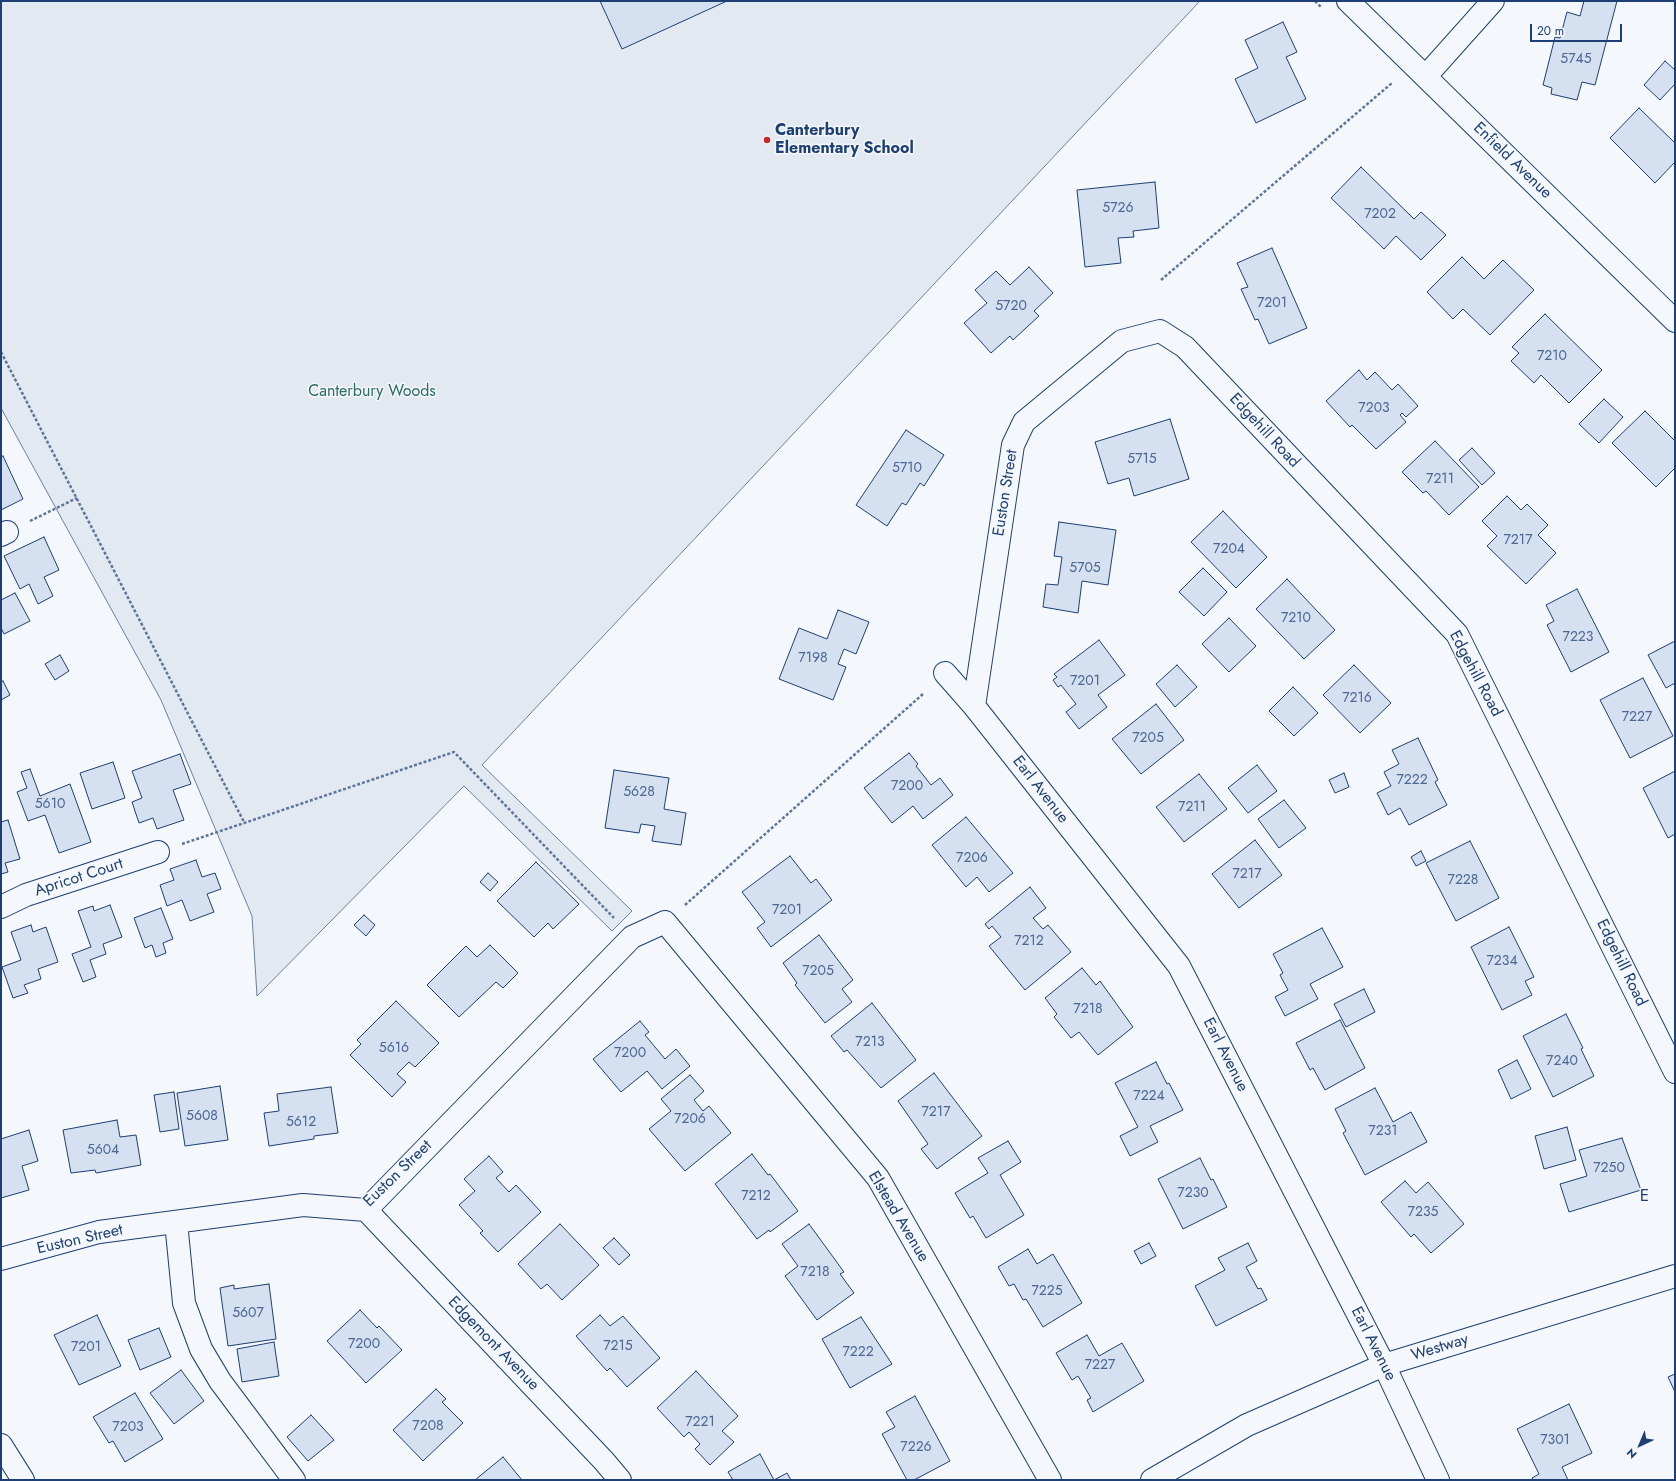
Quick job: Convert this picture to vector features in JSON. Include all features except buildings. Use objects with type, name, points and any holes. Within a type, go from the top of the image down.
[{"type":"street","name":"Enfield Avenue","points":[[1348,1],[1675,320]]},
{"type":"street","points":[[1426,76],[1493,1]]},
{"type":"street","name":"Euston Street","points":[[974,706],[1013,445],[1024,422],[1122,341],[1160,331]]},
{"type":"street","name":"Edgehill Road","points":[[1160,331],[1185,347],[1457,634],[1675,1072]]},
{"type":"street","name":"Earl Avenue","points":[[945,673],[974,706],[1179,966],[1384,1365],[1438,1480]]},
{"type":"street","name":"Apricot Court","points":[[1,907],[26,895],[158,852]]},
{"type":"street","name":"Euston Street","points":[[1,1259],[99,1232],[303,1205],[366,1210],[632,937],[665,922]]},
{"type":"street","name":"Elstead Avenue","points":[[665,922],[878,1178],[1050,1480]]},
{"type":"street","name":"Edgemont Avenue","points":[[366,1210],[604,1461],[620,1480]]},
{"type":"street","points":[[176,1222],[184,1302],[201,1349],[220,1381],[294,1480]]},
{"type":"street","name":"Westway","points":[[1152,1480],[1247,1425],[1384,1365],[1675,1276]]},
{"type":"street","points":[[1,1445],[23,1480]]},
{"type":"path","points":[[1161,280],[1395,81]]},
{"type":"path","points":[[1,352],[245,824]]},
{"type":"path","points":[[4,534],[77,498]]},
{"type":"path","points":[[665,922],[923,694]]},
{"type":"path","points":[[158,852],[245,824],[454,752],[632,937]]},
{"type":"green space","name":"Canterbury Woods","points":[[1,1],[1200,1],[482,765],[632,911],[612,931],[464,786],[257,996],[252,916],[161,700],[1,408]]},
{"type":"place","name":"Canterbury Elementary School","points":[[767,140]]},
{"type":"district","name":"E","points":[[1645,1197]]}]
